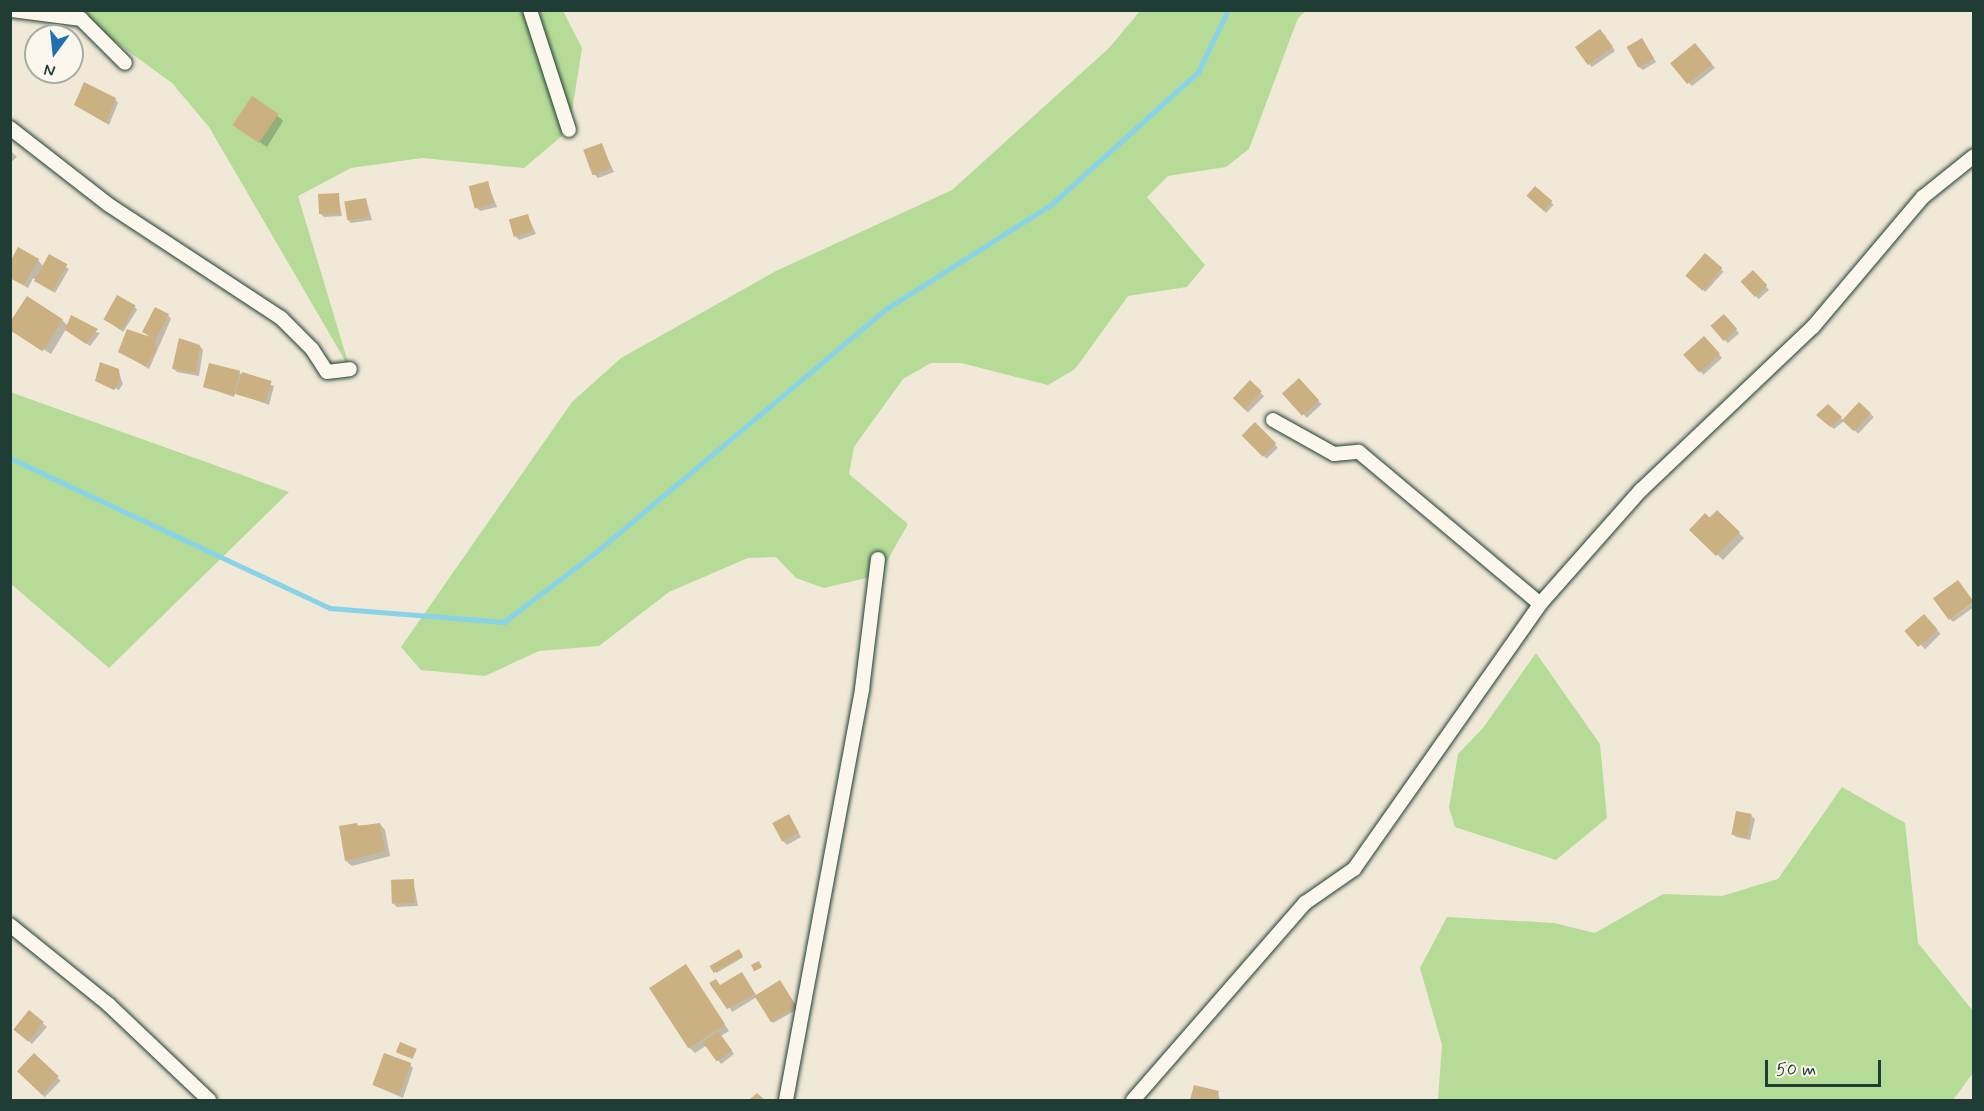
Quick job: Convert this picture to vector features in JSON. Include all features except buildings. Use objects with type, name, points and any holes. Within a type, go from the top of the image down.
[{"type":"street","points":[[12,10],[81,19],[125,63]]},
{"type":"street","points":[[530,10],[569,130]]},
{"type":"street","points":[[10,128],[109,205],[281,318],[312,349],[327,372],[350,369]]},
{"type":"street","points":[[1133,1101],[1305,903],[1354,869],[1540,604],[1641,490],[1813,327],[1923,197],[1974,156]]},
{"type":"street","points":[[1273,420],[1334,454],[1359,452],[1540,604]]},
{"type":"street","points":[[786,1101],[862,689],[878,559]]},
{"type":"street","points":[[10,925],[109,1005],[209,1101]]},
{"type":"green space","points":[[73,11],[563,11],[582,48],[569,130],[524,168],[422,158],[351,168],[298,196],[350,369],[209,127],[172,83]]},
{"type":"green space","points":[[1140,11],[1306,11],[1298,18],[1249,149],[1226,167],[1168,176],[1147,197],[1205,265],[1187,287],[1128,296],[1075,369],[1048,385],[961,363],[931,363],[903,379],[854,447],[849,474],[908,524],[879,575],[824,588],[796,578],[776,557],[748,558],[669,592],[599,646],[539,651],[485,676],[421,670],[401,647],[572,402],[621,358],[776,271],[952,190],[1109,48]]},
{"type":"green space","points":[[10,392],[289,492],[109,668],[11,584]]},
{"type":"green space","points":[[1536,653],[1600,744],[1607,818],[1556,860],[1455,827],[1449,808],[1458,754],[1483,728]]},
{"type":"green space","points":[[1842,787],[1905,823],[1918,943],[1973,1011],[1973,1073],[1953,1100],[1438,1100],[1442,1045],[1420,968],[1447,917],[1554,923],[1595,933],[1663,894],[1722,896],[1778,879]]},
{"type":"waterway","points":[[10,458],[330,608],[504,622],[595,553],[886,309],[1052,204],[1198,72],[1228,10]]}]
